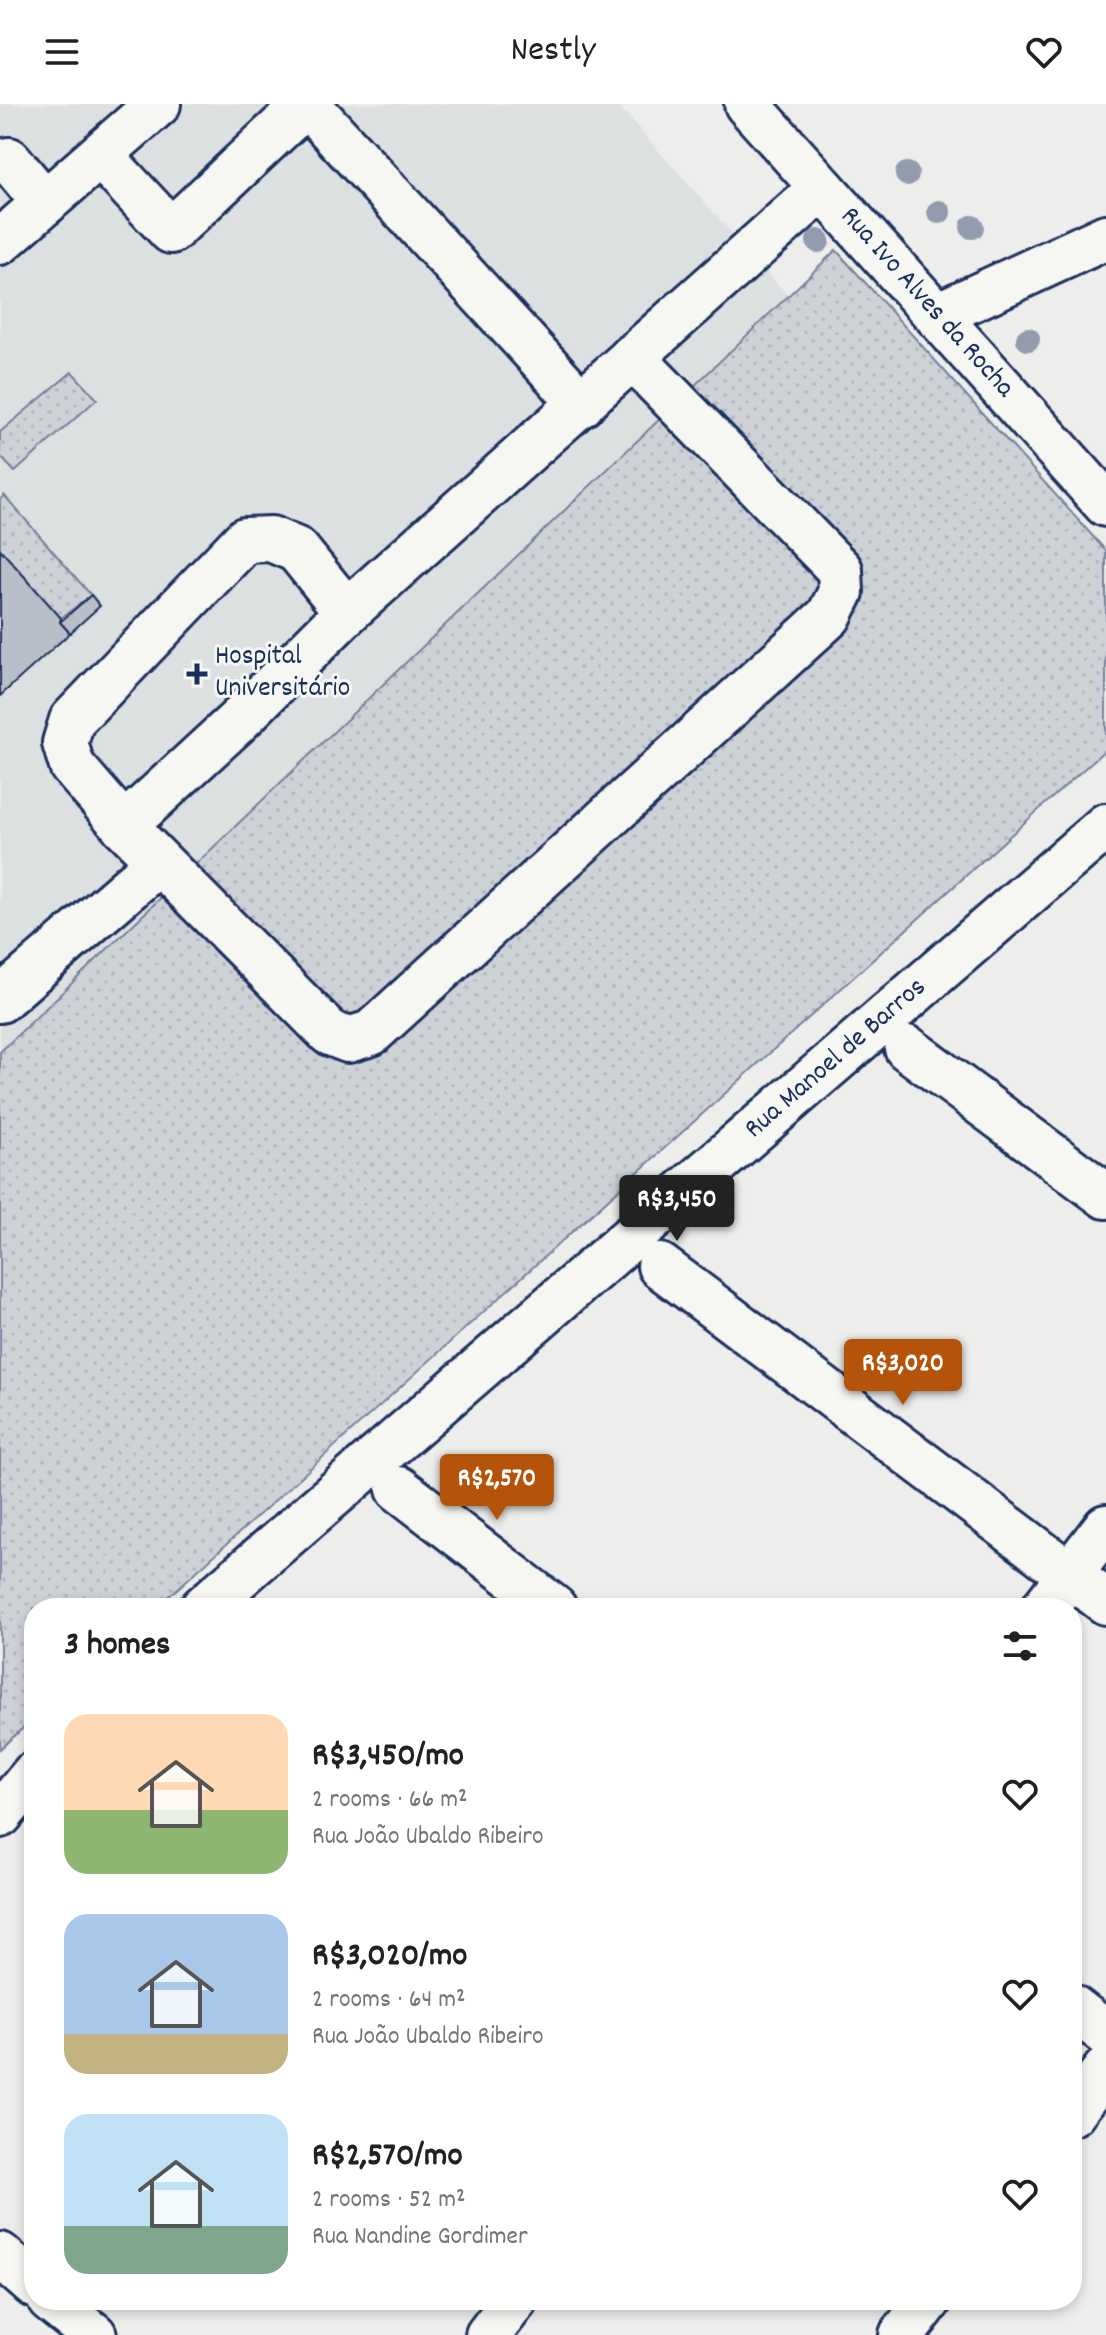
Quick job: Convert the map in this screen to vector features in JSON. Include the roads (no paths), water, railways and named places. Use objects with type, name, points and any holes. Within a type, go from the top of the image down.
[{"type":"street","points":[[0,242],[158,104]]},
{"type":"street","points":[[100,155],[171,231],[307,104],[582,404]]},
{"type":"street","name":"Rua Ivo Alves da Rocha","points":[[747,104],[1106,504]]},
{"type":"street","points":[[9,160],[45,203]]},
{"type":"street","points":[[124,826],[237,722],[347,612],[822,188]]},
{"type":"street","points":[[937,315],[1106,237]]},
{"type":"street","points":[[347,612],[297,550],[271,539],[245,540],[72,720],[65,743],[72,766],[124,826],[330,1033],[348,1040],[371,1033],[829,616],[841,592],[840,570],[632,357]]},
{"type":"street","name":"Rua Manoel de Barros","points":[[215,1598],[1106,826]]},
{"type":"street","points":[[0,1000],[159,862]]},
{"type":"street","points":[[907,1048],[1106,1196]]},
{"type":"street","points":[[660,1266],[1057,1591],[1106,1602]]},
{"type":"street","points":[[399,1489],[541,1598]]},
{"type":"street","points":[[1057,1591],[1106,1527]]},
{"type":"street","points":[[0,1815],[24,1786]]},
{"type":"street","points":[[1082,2015],[1106,2033]]},
{"type":"street","points":[[1082,2100],[1106,2069]]},
{"type":"street","points":[[0,2255],[24,2280]]},
{"type":"street","points":[[55,2310],[94,2335]]},
{"type":"street","points":[[488,2335],[507,2310]]},
{"type":"street","points":[[902,2335],[921,2310]]},
{"type":"place","name":"Hospital Universitário","points":[[197,674]]}]
